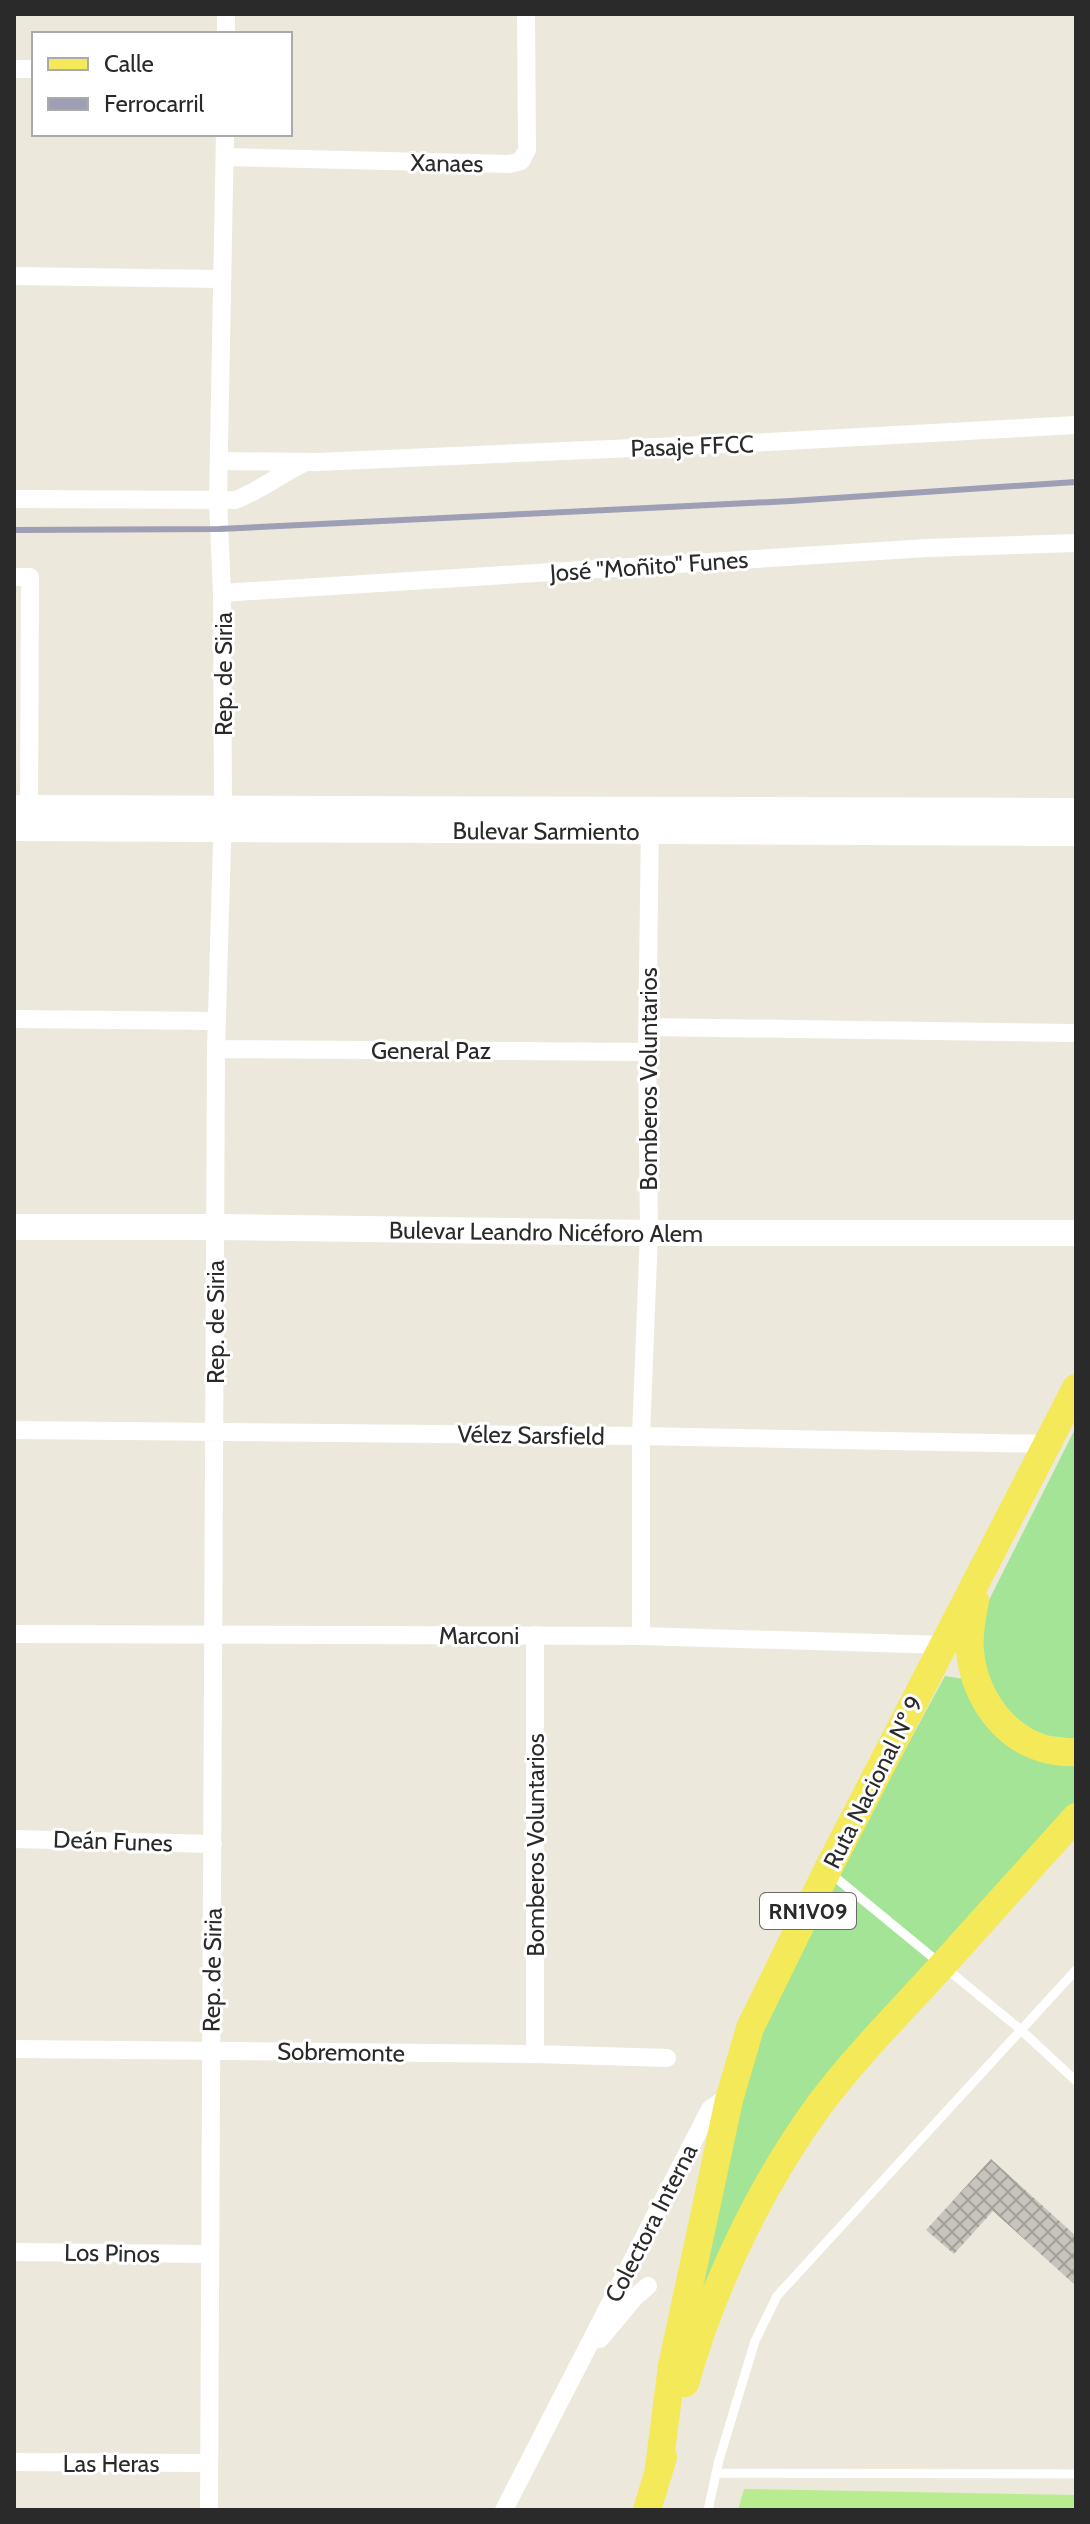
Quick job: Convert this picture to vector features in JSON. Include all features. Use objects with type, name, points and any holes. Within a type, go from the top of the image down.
[{"type":"main road","name":"Bulevar Sarmiento","points":[[968,822],[1076,811]]},
{"type":"main road","name":"Bulevar Sarmiento","points":[[19,815],[222,819],[968,822],[1076,833]]},
{"type":"main road","name":"Bulevar Leandro Nicéforo Alem","points":[[14,1227],[649,1233],[1076,1233]]},
{"type":"main road","name":"Ruta Nacional Nº 9","points":[[658,2475],[672,2366],[730,2095],[750,2028],[827,1871],[1073,1395]]},
{"type":"main road","name":"RN1V09","points":[[980,1576],[969,1648],[975,1682],[982,1697],[998,1720],[1019,1737],[1045,1749],[1076,1752]]},
{"type":"main road","name":"Ruta Nacional Nº 9","points":[[647,2510],[687,2373],[708,2316],[724,2275],[766,2190],[813,2115],[857,2057],[1076,1817]]},
{"type":"street","name":"Xanaes","points":[[225,157],[510,164],[521,161],[527,150],[526,14]]},
{"type":"street","name":"Rep. de Siria","points":[[209,2510],[216,1049],[222,819],[222,593],[218,500],[225,136]]},
{"type":"street","points":[[14,276],[222,279]]},
{"type":"street","name":"Pasaje FFCC","points":[[219,461],[307,462],[1076,425]]},
{"type":"street","name":"Pasaje FFCC","points":[[14,499],[235,500],[254,493],[307,462]]},
{"type":"street","name":"José \"Moñito\" Funes","points":[[222,593],[927,548],[1076,543]]},
{"type":"street","points":[[14,577],[30,577],[19,815]]},
{"type":"street","name":"Bomberos Voluntarios","points":[[641,1636],[641,1436],[649,1233],[647,1027],[650,820]]},
{"type":"street","points":[[14,1019],[217,1021]]},
{"type":"street","points":[[647,1027],[1076,1033]]},
{"type":"street","name":"General Paz","points":[[216,1049],[647,1052]]},
{"type":"street","name":"Vélez Sarsfield","points":[[14,1430],[641,1436],[1048,1444]]},
{"type":"street","name":"Marconi","points":[[14,1634],[641,1636],[945,1645]]},
{"type":"street","name":"Bomberos Voluntarios","points":[[535,1635],[535,2054]]},
{"type":"street","name":"Deán Funes","points":[[14,1839],[213,1844]]},
{"type":"street","name":"Sobremonte","points":[[14,2049],[667,2058]]},
{"type":"street","name":"Colectora Interna","points":[[504,2510],[710,2109],[730,2095]]},
{"type":"street","name":"Los Pinos","points":[[14,2252],[209,2254]]},
{"type":"street","name":"Colectora Interna","points":[[582,2359],[648,2286]]},
{"type":"street","name":"Las Heras","points":[[14,2462],[208,2463]]},
{"type":"lane","points":[[827,1871],[1021,2030],[1076,2081]]},
{"type":"lane","points":[[708,2510],[755,2341],[777,2296],[1076,1970]]},
{"type":"lane","points":[[717,2473],[1076,2474]]},
{"type":"green space","points":[[1076,1427],[1076,1739],[1049,1736],[1033,1730],[1004,1710],[981,1660],[983,1621],[990,1598]]},
{"type":"green space","points":[[945,1676],[964,1679],[1076,1764],[1076,1803],[838,2066],[679,2368],[744,2080],[787,1968]]},
{"type":"green space","points":[[744,2489],[1076,2495],[1076,2510],[738,2510]]},
{"type":"building","points":[[991,2159],[1076,2236],[1076,2286],[993,2211],[954,2254],[926,2230]]},
{"type":"railway","points":[[14,530],[219,529],[791,501],[1076,482]]}]
